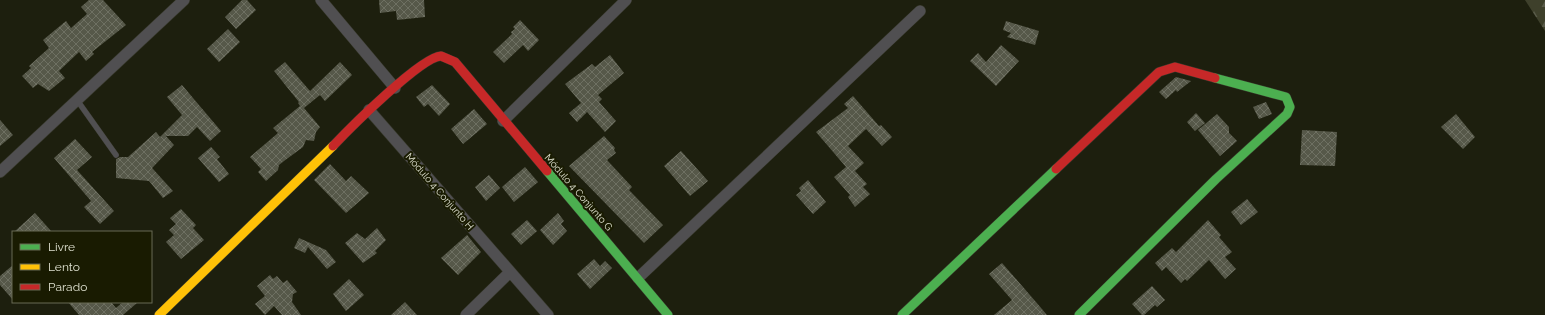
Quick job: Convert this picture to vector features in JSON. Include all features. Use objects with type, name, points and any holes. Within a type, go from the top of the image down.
[{"type":"street","points":[[0,172],[184,0]]},
{"type":"street","points":[[321,0],[395,88]]},
{"type":"street","points":[[503,121],[626,0]]},
{"type":"street","points":[[638,278],[920,11]]},
{"type":"street","name":"Módulo 4 Conjunto G","points":[[159,315],[369,110],[427,61],[435,56],[441,55],[455,62],[503,121],[668,315]]},
{"type":"street","points":[[902,315],[1159,72],[1175,67],[1286,97],[1290,107],[1287,114],[1216,180],[1079,315]]},
{"type":"street","name":"Módulo 4 Conjunto H","points":[[369,110],[548,315]]},
{"type":"street","points":[[466,315],[510,272]]},
{"type":"lane","points":[[77,100],[116,155]]},
{"type":"green space","points":[[1525,0],[1545,0],[1545,31]]},
{"type":"building","points":[[89,0],[103,0],[126,25],[92,52],[94,54],[86,61],[79,52],[59,71],[65,78],[49,91],[38,84],[33,88],[22,76],[31,68],[29,66],[49,48],[43,40],[66,21],[71,28],[87,14],[81,7]]},
{"type":"building","points":[[242,0],[247,0],[256,10],[236,29],[225,17]]},
{"type":"building","points":[[379,0],[424,0],[425,17],[397,20],[396,11],[380,13]]},
{"type":"building","points":[[520,20],[539,40],[528,51],[523,45],[504,63],[493,52],[512,34],[511,32],[515,29],[513,27]]},
{"type":"building","points":[[1006,21],[1039,31],[1035,45],[1007,37],[1011,33],[1003,30]]},
{"type":"building","points":[[228,29],[240,42],[219,62],[207,49]]},
{"type":"building","points":[[1001,45],[1019,61],[996,86],[970,61],[978,53],[986,62]]},
{"type":"building","points":[[610,55],[624,73],[598,95],[602,99],[599,102],[616,121],[605,132],[587,112],[577,122],[569,113],[581,103],[565,84],[592,64],[595,67]]},
{"type":"building","points":[[285,62],[310,91],[340,62],[352,75],[325,101],[320,95],[304,108],[320,127],[316,132],[314,141],[306,140],[303,147],[279,165],[278,170],[266,181],[258,172],[261,169],[250,157],[278,133],[273,128],[300,106],[298,103],[299,102],[274,71]]},
{"type":"building","points":[[1176,77],[1191,81],[1177,92],[1176,90],[1166,99],[1159,92]]},
{"type":"building","points":[[182,85],[221,131],[210,141],[197,127],[188,136],[166,136],[174,145],[152,168],[173,191],[163,198],[149,181],[116,178],[116,159],[120,157],[128,157],[156,132],[160,137],[182,115],[167,97]]},
{"type":"building","points":[[432,85],[450,104],[439,116],[428,104],[424,107],[416,97]]},
{"type":"building","points":[[853,96],[879,126],[881,125],[892,137],[882,146],[866,129],[848,146],[864,163],[855,171],[867,184],[863,187],[870,194],[855,207],[848,197],[850,195],[834,177],[846,167],[816,132],[848,108],[844,104]]},
{"type":"building","points":[[1266,102],[1272,114],[1259,119],[1253,107]]},
{"type":"building","points":[[474,109],[487,124],[463,144],[451,129]]},
{"type":"building","points":[[1196,113],[1205,123],[1195,131],[1187,122]]},
{"type":"building","points":[[1217,114],[1229,127],[1229,133],[1237,141],[1220,156],[1198,130]]},
{"type":"building","points":[[1456,114],[1475,137],[1463,149],[1441,127]]},
{"type":"building","points":[[0,120],[13,135],[0,146]]},
{"type":"building","points":[[1302,130],[1337,132],[1335,166],[1300,165]]},
{"type":"building","points":[[604,136],[615,148],[614,150],[616,153],[607,160],[632,187],[629,190],[663,225],[644,243],[569,166]]},
{"type":"building","points":[[75,139],[92,157],[77,170],[114,211],[100,224],[84,207],[91,201],[54,158]]},
{"type":"building","points":[[211,147],[220,157],[217,159],[229,174],[219,182],[198,158]]},
{"type":"building","points":[[681,151],[708,181],[690,196],[664,166]]},
{"type":"building","points":[[330,164],[346,181],[351,176],[369,193],[346,213],[314,180]]},
{"type":"building","points":[[525,167],[538,182],[514,202],[502,187]]},
{"type":"building","points":[[489,175],[500,188],[486,201],[475,187]]},
{"type":"building","points":[[808,180],[826,202],[813,214],[796,195],[801,191],[799,188]]},
{"type":"building","points":[[1247,199],[1258,212],[1241,225],[1231,212]]},
{"type":"building","points":[[181,209],[196,225],[193,228],[204,240],[181,259],[166,242],[174,235],[169,230],[176,224],[170,218]]},
{"type":"building","points":[[35,213],[51,231],[15,231]]},
{"type":"building","points":[[558,213],[564,221],[561,224],[567,231],[553,245],[540,230]]},
{"type":"building","points":[[527,220],[537,231],[521,245],[511,234]]},
{"type":"building","points":[[1208,220],[1221,235],[1219,237],[1232,252],[1225,257],[1236,269],[1225,279],[1209,260],[1187,281],[1185,279],[1181,283],[1166,267],[1162,271],[1155,263],[1172,248],[1176,252]]},
{"type":"building","points":[[377,228],[386,240],[375,251],[377,253],[363,263],[345,243],[357,233],[365,239]]},
{"type":"building","points":[[467,235],[481,252],[458,275],[441,258]]},
{"type":"building","points":[[299,238],[326,250],[336,262],[327,269],[308,247],[305,253],[294,248]]},
{"type":"building","points":[[594,259],[600,266],[605,261],[612,268],[590,289],[577,274]]},
{"type":"building","points":[[1002,263],[1047,315],[994,315],[1012,300],[989,274]]},
{"type":"building","points":[[12,266],[12,299],[0,285],[0,276]]},
{"type":"building","points":[[270,275],[273,279],[277,276],[283,283],[287,280],[297,292],[293,294],[292,302],[301,315],[282,315],[274,306],[265,315],[255,304],[265,296],[257,286]]},
{"type":"building","points":[[349,279],[364,295],[346,311],[333,294]]},
{"type":"building","points":[[1152,286],[1165,300],[1157,307],[1155,305],[1144,315],[1142,315],[1132,304]]},
{"type":"building","points":[[405,302],[417,315],[391,315]]},
{"type":"building","points":[[69,303],[112,303],[116,308],[122,303],[137,303],[123,315],[79,315]]},
{"type":"traffic: fast","points":[[1079,315],[1216,179],[1287,114],[1290,107],[1286,97],[1215,78]]},
{"type":"traffic: fast","points":[[902,315],[1056,169]]},
{"type":"traffic: fast","points":[[547,171],[668,315]]},
{"type":"traffic: slow","points":[[159,315],[333,146]]},
{"type":"traffic: jam","points":[[333,146],[354,124],[403,80],[431,59],[441,56],[455,62],[547,171]]},
{"type":"traffic: jam","points":[[1056,169],[1159,72],[1175,67],[1215,78]]}]
